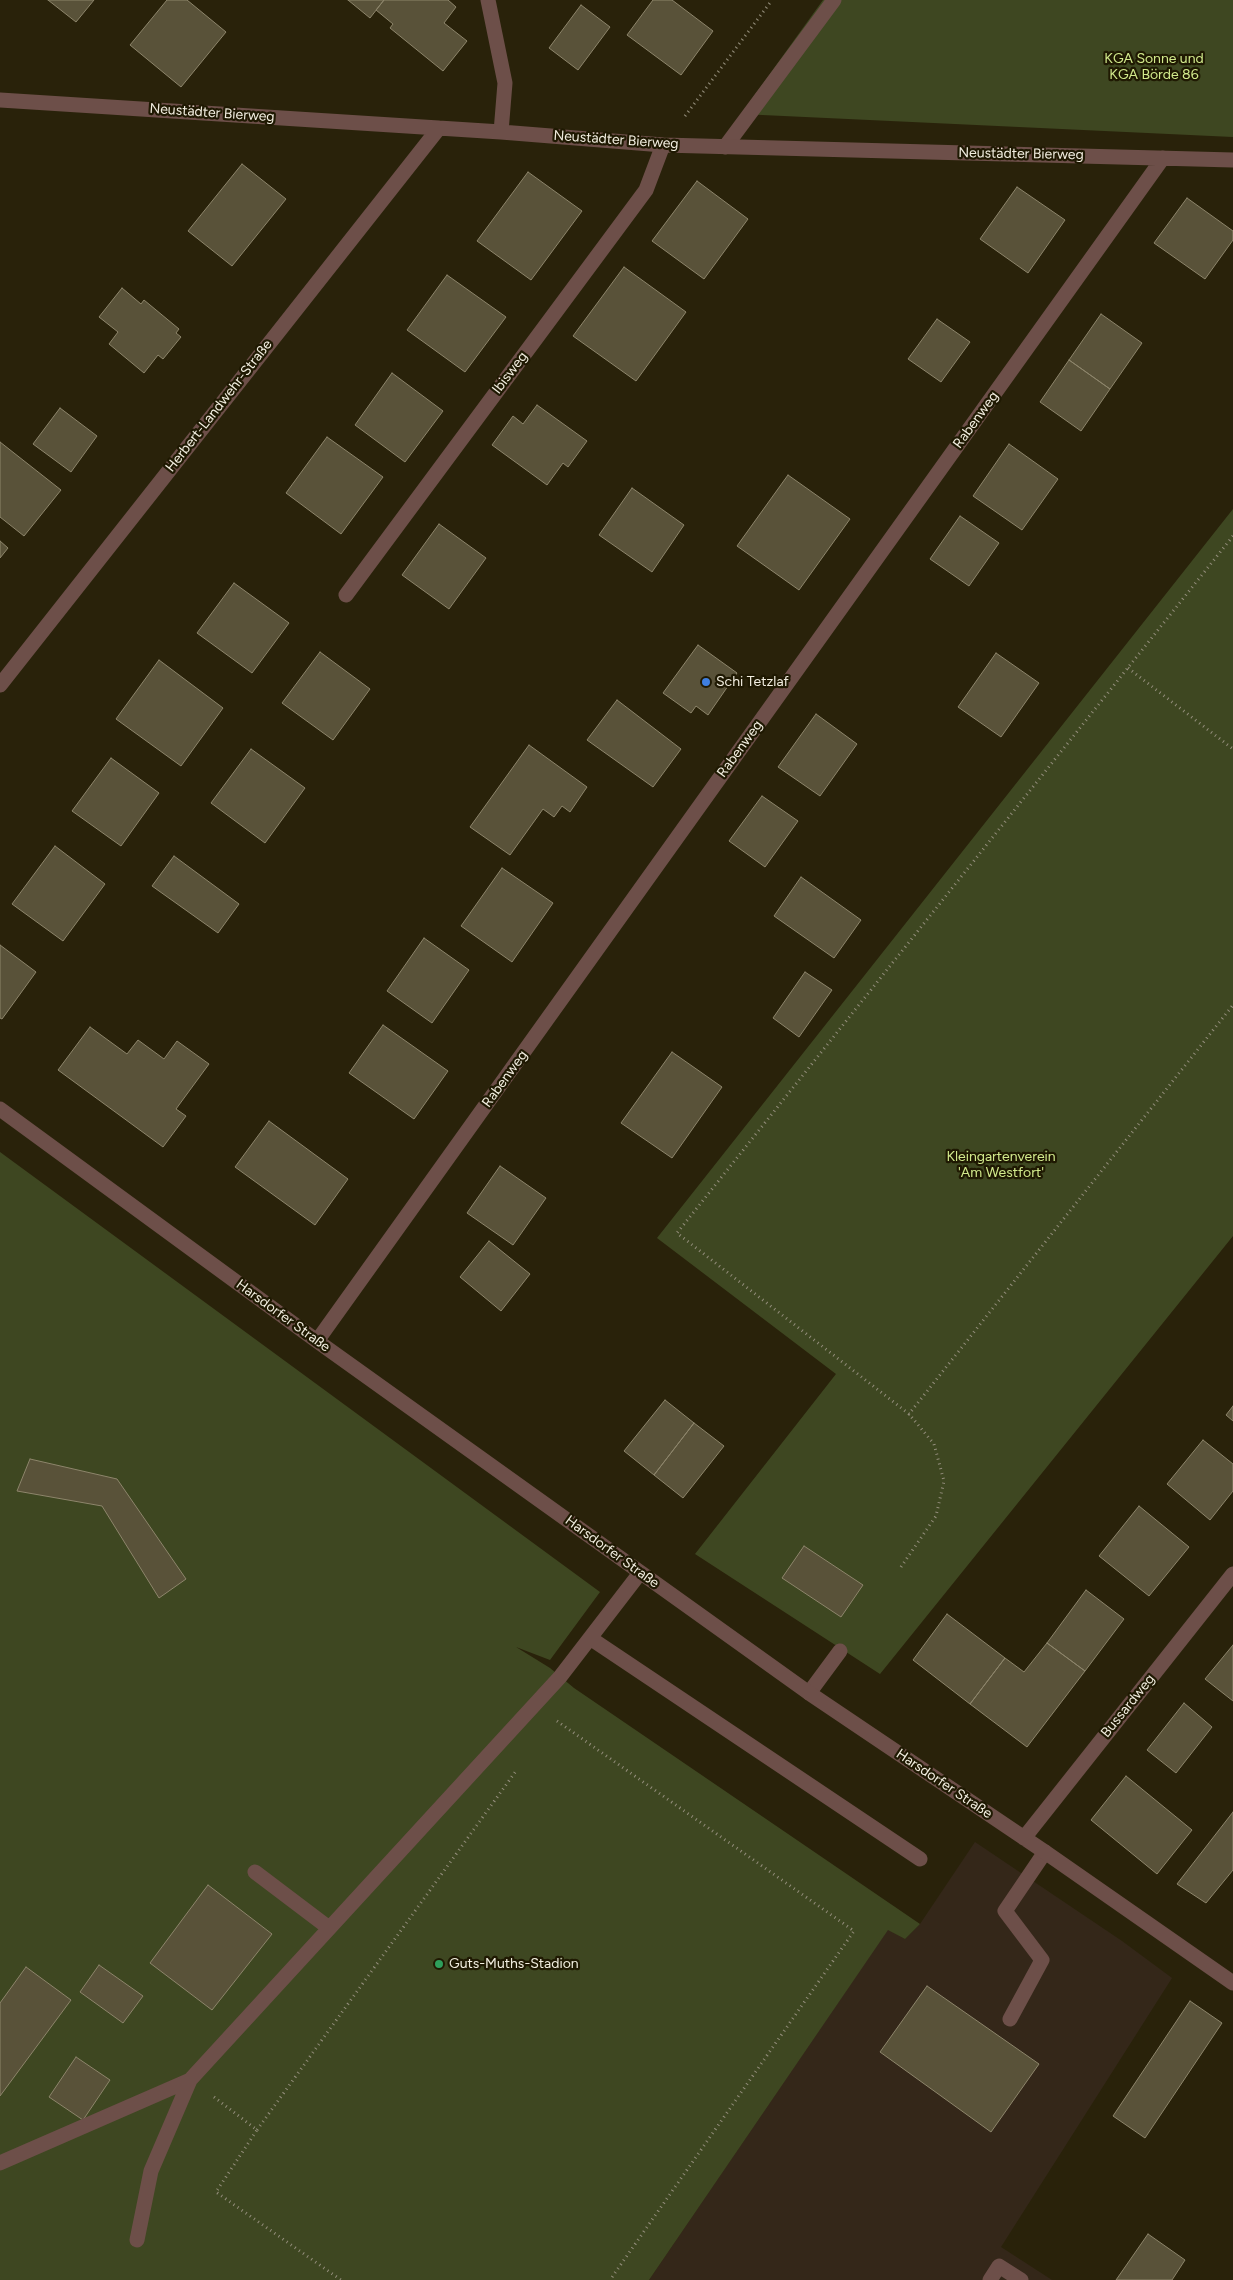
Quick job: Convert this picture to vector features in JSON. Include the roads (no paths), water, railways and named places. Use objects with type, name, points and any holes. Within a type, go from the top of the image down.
[{"type":"street","points":[[488,0],[505,83],[501,132]]},
{"type":"street","points":[[725,147],[834,0]]},
{"type":"street","name":"Neustädter Bierweg","points":[[0,100],[501,132],[663,145],[1233,160]]},
{"type":"street","name":"Herbert-Landwehr-Straße","points":[[0,685],[439,128]]},
{"type":"street","name":"Ibisweg","points":[[346,596],[646,190],[663,145]]},
{"type":"street","name":"Rabenweg","points":[[317,1341],[1163,158]]},
{"type":"street","name":"Harsdorfer Straße","points":[[0,1110],[317,1341],[809,1693],[1045,1852],[1233,1983]]},
{"type":"street","points":[[137,2240],[151,2171],[190,2080],[560,1678],[640,1573]]},
{"type":"street","name":"Bussardweg","points":[[1024,1838],[1233,1574]]},
{"type":"street","points":[[590,1638],[920,1858]]},
{"type":"street","points":[[809,1693],[840,1651]]},
{"type":"street","points":[[1010,2019],[1042,1960],[1005,1911],[1045,1852]]},
{"type":"street","points":[[255,1872],[329,1928]]},
{"type":"street","points":[[0,2163],[190,2080]]},
{"type":"street","points":[[990,2280],[999,2266],[1022,2280]]},
{"type":"place","name":"Schi Tetzlaf","points":[[706,682]]},
{"type":"place","name":"Guts-Muths-Stadion","points":[[439,1964]]},
{"type":"park label","name":"KGA Sonne und KGA Börde 86","points":[[1154,68]]},
{"type":"park label","name":"Kleingartenverein 'Am Westfort'","points":[[1001,1166]]}]
